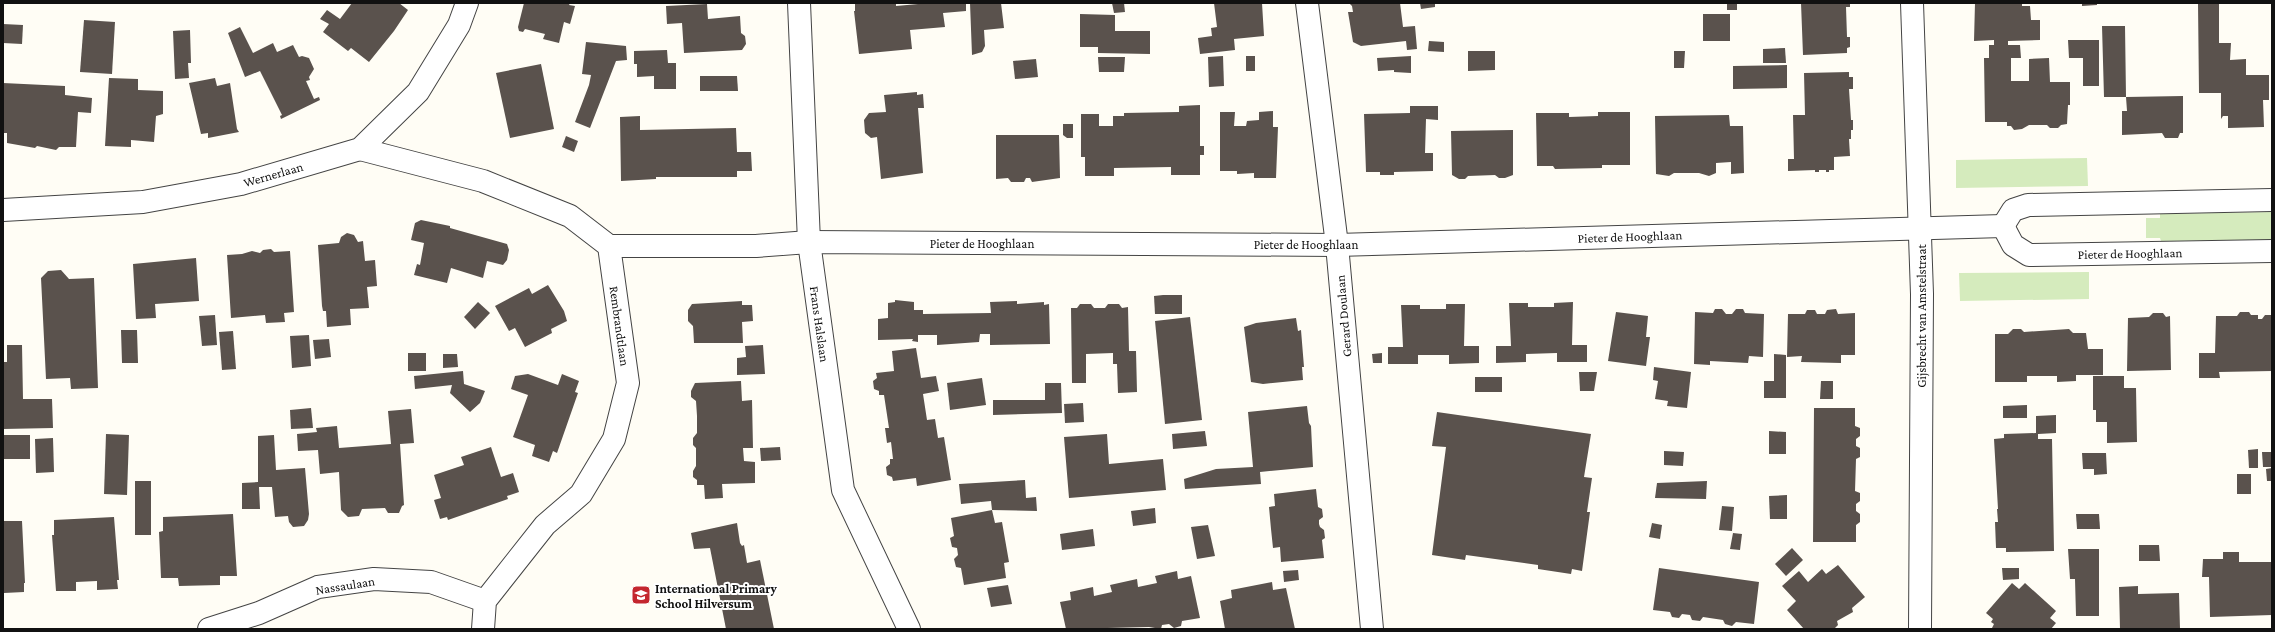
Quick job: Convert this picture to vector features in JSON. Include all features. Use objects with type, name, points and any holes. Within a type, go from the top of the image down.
[{"type":"street","name":"Wernerlaan","points":[[3,210],[143,202],[241,184],[360,149],[418,92],[459,25],[467,3]]},
{"type":"street","name":"Frans Halslaan","points":[[799,3],[809,242],[843,490],[909,629]]},
{"type":"street","name":"Gerard Doulaan","points":[[1307,3],[1337,245],[1372,629]]},
{"type":"street","name":"Gijsbrecht van Amstelstraat","points":[[1912,3],[1920,227],[1920,629]]},
{"type":"street","points":[[360,149],[483,181],[570,216],[609,246]]},
{"type":"street","points":[[2003,226],[2013,210],[2028,205],[2272,200]]},
{"type":"street","name":"Pieter de Hooghlaan","points":[[609,246],[756,246],[809,242],[1337,245],[1920,227],[2003,226],[2013,245],[2029,255],[2272,251]]},
{"type":"street","name":"Rembrandtlaan","points":[[484,601],[545,526],[581,494],[614,439],[628,383],[609,246]]},
{"type":"street","name":"Nassaulaan","points":[[209,629],[259,613],[318,587],[374,579],[431,582],[484,601]]},
{"type":"street","points":[[483,629],[484,601]]},
{"type":"green space","points":[[2087,158],[2088,186],[1956,188],[1956,160]]},
{"type":"green space","points":[[2272,212],[2272,240],[2161,241],[2160,238],[2146,238],[2146,218],[2160,218],[2160,214]]},
{"type":"green space","points":[[2089,272],[2089,299],[1960,301],[1959,273]]},
{"type":"building","points":[[352,3],[399,3],[408,10],[394,31],[369,62],[351,48],[348,51],[323,32],[329,24],[320,19],[327,10],[340,19]]},
{"type":"building","points":[[524,3],[570,3],[569,5],[575,6],[570,24],[564,22],[559,43],[543,39],[545,34],[525,29],[523,32],[519,31],[518,27]]},
{"type":"building","points":[[855,3],[896,3],[896,6],[929,3],[966,3],[966,11],[943,13],[945,27],[910,30],[912,49],[859,54],[854,11]]},
{"type":"building","points":[[970,3],[1001,3],[1004,28],[984,30],[985,46],[982,52],[972,55]]},
{"type":"building","points":[[1112,3],[1124,3],[1125,12],[1114,13]]},
{"type":"building","points":[[1214,3],[1262,3],[1264,36],[1234,39],[1235,50],[1200,54],[1198,38],[1212,36],[1211,28],[1217,27]]},
{"type":"building","points":[[1349,3],[1400,3],[1403,27],[1415,26],[1417,49],[1407,50],[1406,41],[1361,46],[1353,42],[1348,12],[1353,12],[1352,6]]},
{"type":"building","points":[[1420,3],[1435,3],[1435,7],[1421,9]]},
{"type":"building","points":[[1727,3],[1737,3],[1737,10],[1727,10]]},
{"type":"building","points":[[1801,3],[1850,3],[1850,7],[1846,7],[1847,37],[1850,37],[1850,47],[1847,48],[1847,53],[1803,55]]},
{"type":"building","points":[[1975,3],[2022,3],[2022,6],[2030,6],[2031,20],[2040,20],[2040,40],[2008,41],[2008,45],[2020,45],[2021,58],[2011,58],[2011,81],[2029,81],[2029,59],[2049,58],[2050,82],[2070,82],[2070,105],[2068,105],[2067,124],[2061,125],[2058,128],[2050,128],[2047,125],[2029,125],[2022,129],[2014,130],[2011,126],[2007,126],[2007,122],[1985,122],[1984,58],[1989,58],[1989,45],[1994,45],[1994,40],[1974,41]]},
{"type":"building","points":[[2082,3],[2097,3],[2097,5],[2082,6]]},
{"type":"building","points":[[2198,3],[2219,3],[2219,43],[2231,43],[2230,60],[2246,59],[2246,75],[2269,75],[2269,100],[2263,100],[2264,127],[2228,128],[2228,116],[2223,116],[2221,119],[2221,93],[2199,93]]},
{"type":"building","points":[[707,4],[708,19],[740,16],[741,33],[745,36],[746,44],[742,50],[684,53],[682,23],[667,24],[666,6]]},
{"type":"building","points":[[1080,14],[1115,15],[1115,31],[1150,31],[1150,54],[1098,53],[1098,47],[1080,47]]},
{"type":"building","points":[[1703,14],[1730,14],[1730,41],[1703,41]]},
{"type":"building","points":[[84,20],[115,22],[112,74],[80,72]]},
{"type":"building","points":[[3,24],[23,25],[22,44],[3,43]]},
{"type":"building","points":[[2102,26],[2125,26],[2126,97],[2104,97]]},
{"type":"building","points":[[240,27],[253,53],[273,43],[277,52],[293,45],[299,57],[302,56],[309,58],[314,69],[309,77],[310,80],[306,81],[314,99],[319,97],[320,100],[281,119],[280,116],[282,115],[260,71],[245,77],[228,33]]},
{"type":"building","points":[[190,30],[191,63],[188,63],[189,78],[175,79],[173,31]]},
{"type":"building","points":[[2068,40],[2099,40],[2099,86],[2083,86],[2083,58],[2069,58]]},
{"type":"building","points":[[1429,41],[1444,42],[1444,52],[1428,51]]},
{"type":"building","points":[[586,42],[626,46],[627,60],[616,61],[590,128],[575,122],[589,85],[591,75],[582,74]]},
{"type":"building","points":[[1785,48],[1786,63],[1763,63],[1763,49]]},
{"type":"building","points":[[667,50],[668,63],[676,63],[676,89],[654,89],[654,76],[637,77],[637,64],[634,64],[634,51]]},
{"type":"building","points":[[1468,51],[1495,51],[1495,70],[1468,71]]},
{"type":"building","points":[[1674,51],[1685,51],[1684,68],[1674,68]]},
{"type":"building","points":[[1223,56],[1224,86],[1209,87],[1208,57]]},
{"type":"building","points":[[1246,56],[1255,56],[1255,71],[1246,71]]},
{"type":"building","points":[[1411,56],[1411,73],[1394,72],[1394,70],[1378,71],[1377,58]]},
{"type":"building","points":[[1098,57],[1125,57],[1124,72],[1099,72]]},
{"type":"building","points":[[1036,59],[1038,77],[1015,79],[1013,61]]},
{"type":"building","points":[[541,64],[554,129],[510,138],[496,73]]},
{"type":"building","points":[[1787,65],[1787,88],[1733,89],[1733,66]]},
{"type":"building","points":[[1849,72],[1849,77],[1853,77],[1853,89],[1849,89],[1851,120],[1853,120],[1853,130],[1851,130],[1851,139],[1849,139],[1850,156],[1834,157],[1834,170],[1829,170],[1829,172],[1826,172],[1826,170],[1819,170],[1819,172],[1815,172],[1815,170],[1788,171],[1788,159],[1794,159],[1793,115],[1805,115],[1804,73]]},
{"type":"building","points":[[700,76],[737,76],[738,91],[700,91]]},
{"type":"building","points":[[109,78],[138,79],[138,90],[163,91],[163,114],[156,116],[154,142],[131,140],[131,147],[105,146]]},
{"type":"building","points":[[215,78],[217,86],[230,83],[237,129],[239,132],[208,138],[208,133],[201,134],[189,83]]},
{"type":"building","points":[[3,83],[65,86],[65,95],[92,98],[91,113],[78,112],[76,147],[59,147],[56,150],[37,146],[35,148],[7,143],[7,133],[3,133]]},
{"type":"building","points":[[917,92],[917,95],[923,94],[924,108],[918,108],[923,173],[881,179],[877,137],[871,138],[865,133],[864,120],[869,113],[886,112],[884,95]]},
{"type":"building","points":[[2183,96],[2183,133],[2180,133],[2178,138],[2165,138],[2162,133],[2122,135],[2122,111],[2127,111],[2126,97]]},
{"type":"building","points":[[1200,105],[1200,146],[1204,146],[1204,155],[1200,155],[1200,175],[1171,175],[1171,167],[1114,168],[1114,176],[1085,176],[1085,157],[1081,157],[1081,114],[1099,114],[1099,126],[1113,126],[1113,116],[1124,116],[1124,113],[1179,112],[1179,106]]},
{"type":"building","points":[[1410,106],[1438,106],[1438,120],[1426,119],[1425,153],[1433,153],[1433,171],[1394,172],[1394,175],[1380,175],[1380,172],[1366,172],[1364,114],[1410,113]]},
{"type":"building","points":[[1273,111],[1273,127],[1278,127],[1276,178],[1254,178],[1254,173],[1237,174],[1237,171],[1220,171],[1220,112],[1235,112],[1234,126],[1246,126],[1247,121],[1259,120],[1259,112]]},
{"type":"building","points":[[1598,112],[1630,112],[1630,165],[1602,165],[1602,168],[1555,169],[1553,166],[1537,166],[1536,113],[1569,113],[1569,117],[1598,116]]},
{"type":"building","points":[[1729,115],[1730,126],[1743,126],[1744,173],[1731,174],[1731,162],[1716,163],[1716,173],[1709,176],[1699,173],[1674,173],[1669,176],[1656,174],[1655,116]]},
{"type":"building","points":[[640,116],[640,130],[736,128],[737,152],[751,152],[752,171],[737,171],[737,177],[656,177],[656,179],[621,181],[620,117]]},
{"type":"building","points":[[1063,124],[1073,124],[1073,138],[1067,138],[1063,135]]},
{"type":"building","points":[[1513,130],[1513,175],[1505,178],[1499,178],[1495,175],[1468,176],[1465,179],[1459,179],[1452,175],[1451,131]]},
{"type":"building","points":[[996,135],[1059,135],[1060,178],[1032,182],[1030,178],[1026,178],[1024,182],[1011,182],[1008,178],[996,179]]},
{"type":"building","points":[[566,136],[578,141],[574,152],[562,147]]},
{"type":"building","points":[[421,220],[450,226],[450,228],[507,244],[509,250],[507,260],[503,265],[487,261],[483,278],[451,268],[447,283],[414,275],[417,264],[420,265],[424,243],[411,240],[415,223]]},
{"type":"building","points":[[347,233],[354,235],[358,242],[363,241],[365,261],[375,260],[377,286],[367,287],[369,308],[350,309],[351,325],[327,327],[326,311],[323,311],[322,306],[318,245],[339,243],[341,237]]},
{"type":"building","points":[[271,249],[274,252],[290,251],[294,312],[284,313],[285,322],[266,323],[265,315],[231,318],[227,255],[242,254],[252,251],[260,253],[263,250]]},
{"type":"building","points":[[196,258],[199,301],[155,304],[156,318],[136,319],[133,264]]},
{"type":"building","points":[[61,270],[69,279],[94,278],[98,388],[71,389],[70,378],[46,379],[41,278],[48,271]]},
{"type":"building","points":[[548,285],[564,311],[567,321],[551,329],[552,333],[525,347],[515,328],[509,331],[495,306],[529,288],[532,294]]},
{"type":"building","points":[[1182,295],[1182,314],[1155,314],[1154,296]]},
{"type":"building","points":[[895,300],[914,302],[914,310],[923,310],[923,314],[991,313],[990,302],[1017,301],[1017,304],[1044,302],[1044,305],[1049,304],[1050,344],[990,345],[990,334],[980,334],[979,342],[937,345],[937,335],[918,335],[918,342],[912,341],[913,339],[878,340],[878,319],[888,318],[888,303],[895,302]]},
{"type":"building","points":[[742,301],[742,305],[752,305],[753,321],[742,322],[743,343],[694,343],[693,326],[688,321],[688,310],[692,304]]},
{"type":"building","points":[[478,302],[490,313],[475,329],[464,317]]},
{"type":"building","points":[[1573,302],[1572,345],[1587,345],[1587,362],[1557,362],[1557,353],[1526,354],[1526,362],[1496,363],[1496,346],[1511,346],[1509,303],[1528,303],[1528,307],[1554,307],[1554,303]]},
{"type":"building","points":[[1080,304],[1091,304],[1094,308],[1105,308],[1108,304],[1119,304],[1122,308],[1128,307],[1129,351],[1136,351],[1137,392],[1118,393],[1117,364],[1113,364],[1113,353],[1086,354],[1086,383],[1072,383],[1071,308],[1077,308]]},
{"type":"building","points":[[1446,304],[1465,304],[1464,346],[1479,346],[1479,363],[1449,364],[1449,355],[1418,355],[1418,364],[1388,364],[1388,347],[1403,347],[1401,305],[1420,305],[1420,309],[1446,309]]},
{"type":"building","points":[[1715,309],[1722,309],[1726,314],[1732,314],[1736,309],[1743,309],[1745,313],[1764,314],[1763,357],[1749,356],[1748,363],[1710,361],[1710,365],[1694,364],[1695,312],[1713,313]]},
{"type":"building","points":[[1836,309],[1838,314],[1855,313],[1855,355],[1841,355],[1841,363],[1801,362],[1802,356],[1787,357],[1788,314],[1805,314],[1807,310],[1815,310],[1817,314],[1825,314],[1827,310]]},
{"type":"building","points":[[1616,312],[1648,316],[1646,337],[1650,337],[1646,366],[1608,361]]},
{"type":"building","points":[[2240,312],[2249,312],[2251,315],[2258,315],[2258,319],[2262,319],[2265,315],[2272,315],[2272,371],[2219,372],[2220,378],[2199,378],[2199,353],[2215,353],[2216,316],[2237,316]]},
{"type":"building","points":[[2153,313],[2163,313],[2166,317],[2170,316],[2171,370],[2127,371],[2128,318],[2149,317]]},
{"type":"building","points":[[215,315],[217,345],[202,346],[199,316]]},
{"type":"building","points":[[1190,317],[1202,420],[1165,424],[1155,321]]},
{"type":"building","points":[[1296,318],[1298,331],[1301,330],[1304,367],[1302,367],[1303,380],[1263,384],[1251,382],[1244,327],[1256,323]]},
{"type":"building","points":[[2013,329],[2021,329],[2024,332],[2069,329],[2073,333],[2086,333],[2088,349],[2103,349],[2103,375],[2076,375],[2076,381],[2057,382],[2057,376],[2027,376],[2027,382],[1995,382],[1995,334],[2008,334]]},
{"type":"building","points":[[121,330],[137,330],[138,363],[122,363]]},
{"type":"building","points":[[233,331],[236,369],[222,370],[219,332]]},
{"type":"building","points":[[309,335],[311,366],[292,368],[290,336]]},
{"type":"building","points":[[329,339],[331,357],[315,359],[313,340]]},
{"type":"building","points":[[7,345],[22,345],[23,399],[52,399],[53,428],[3,429],[3,362],[7,362]]},
{"type":"building","points":[[763,345],[765,374],[737,375],[737,358],[746,357],[745,346]]},
{"type":"building","points":[[916,348],[921,378],[936,376],[939,391],[923,394],[927,420],[935,419],[938,438],[944,437],[951,480],[917,486],[916,478],[893,481],[892,477],[887,475],[886,467],[890,464],[890,459],[893,459],[891,442],[887,443],[885,428],[889,428],[884,395],[879,395],[879,391],[874,389],[873,381],[877,378],[876,373],[894,371],[892,351]]},
{"type":"building","points":[[408,353],[426,353],[426,371],[408,371]]},
{"type":"building","points":[[1382,353],[1382,363],[1373,363],[1372,354]]},
{"type":"building","points":[[443,354],[457,354],[458,367],[443,368]]},
{"type":"building","points":[[1774,354],[1786,355],[1786,398],[1764,398],[1764,381],[1774,381]]},
{"type":"building","points":[[1654,367],[1691,372],[1687,408],[1667,406],[1668,401],[1655,399],[1658,381],[1653,380]]},
{"type":"building","points":[[463,371],[464,384],[485,391],[480,403],[470,412],[450,393],[452,385],[415,389],[414,376]]},
{"type":"building","points":[[1579,372],[1597,372],[1594,391],[1580,391]]},
{"type":"building","points":[[528,374],[558,385],[562,374],[579,381],[575,392],[578,393],[557,453],[553,451],[549,462],[532,456],[535,445],[513,437],[528,395],[511,389],[515,376]]},
{"type":"building","points":[[2093,376],[2124,376],[2124,388],[2136,388],[2137,442],[2107,443],[2107,422],[2096,422],[2096,410],[2093,410]]},
{"type":"building","points":[[1475,377],[1502,377],[1502,392],[1475,392]]},
{"type":"building","points":[[982,378],[986,405],[950,410],[947,383]]},
{"type":"building","points":[[741,381],[742,401],[752,400],[753,448],[743,448],[744,461],[755,462],[755,483],[722,484],[723,498],[705,499],[704,485],[697,485],[697,480],[693,477],[693,471],[696,466],[696,448],[693,445],[693,438],[697,433],[697,416],[696,401],[691,397],[691,391],[695,383]]},
{"type":"building","points":[[1821,381],[1833,381],[1833,399],[1820,399]]},
{"type":"building","points":[[1045,383],[1061,383],[1062,413],[993,415],[993,400],[1045,400]]},
{"type":"building","points":[[1083,403],[1084,422],[1065,423],[1064,404]]},
{"type":"building","points":[[2027,405],[2027,418],[2003,418],[2003,406]]},
{"type":"building","points":[[1307,406],[1309,423],[1311,426],[1313,467],[1260,472],[1261,484],[1185,489],[1184,479],[1216,469],[1253,467],[1248,412]]},
{"type":"building","points":[[311,408],[313,428],[291,429],[290,410]]},
{"type":"building","points":[[1814,408],[1855,408],[1855,426],[1860,428],[1860,436],[1856,439],[1856,446],[1860,448],[1860,457],[1856,459],[1855,491],[1860,493],[1860,501],[1856,504],[1856,511],[1860,514],[1860,522],[1856,525],[1856,542],[1813,542]]},
{"type":"building","points":[[411,409],[414,443],[400,444],[404,505],[399,513],[388,513],[385,508],[362,509],[359,516],[348,517],[341,510],[339,472],[320,474],[318,450],[298,451],[297,434],[317,432],[316,428],[337,426],[339,448],[391,444],[388,411]]},
{"type":"building","points":[[1437,412],[1591,434],[1584,477],[1592,478],[1587,512],[1590,512],[1582,571],[1572,569],[1571,574],[1538,569],[1538,565],[1466,555],[1465,560],[1432,555],[1446,447],[1432,446]]},
{"type":"building","points":[[2056,415],[2056,433],[2038,434],[2038,439],[2052,439],[2054,551],[2006,552],[2006,548],[1996,548],[1995,522],[1998,522],[1998,509],[1994,439],[2004,438],[2004,434],[2036,433],[2036,416]]},
{"type":"building","points":[[1205,431],[1207,446],[1173,449],[1172,434]]},
{"type":"building","points":[[1769,431],[1786,432],[1786,454],[1769,454]]},
{"type":"building","points":[[106,434],[129,435],[127,495],[104,494]]},
{"type":"building","points":[[1107,434],[1109,464],[1163,459],[1166,490],[1069,498],[1064,437]]},
{"type":"building","points":[[3,435],[30,435],[30,459],[3,459]]},
{"type":"building","points":[[274,435],[276,470],[305,468],[309,514],[308,520],[304,526],[293,527],[289,522],[288,516],[275,517],[272,487],[259,487],[260,509],[242,509],[242,483],[258,482],[258,436]]},
{"type":"building","points":[[53,438],[54,472],[36,473],[35,439]]},
{"type":"building","points":[[491,447],[501,477],[513,473],[519,492],[507,496],[508,499],[448,520],[447,517],[440,519],[434,500],[441,498],[434,475],[464,465],[461,457]]},
{"type":"building","points":[[780,447],[781,460],[761,461],[760,448]]},
{"type":"building","points":[[2258,449],[2258,468],[2249,468],[2248,450]]},
{"type":"building","points":[[1664,451],[1684,452],[1683,466],[1664,465]]},
{"type":"building","points":[[2262,452],[2272,452],[2272,467],[2263,467]]},
{"type":"building","points":[[2082,453],[2106,453],[2107,474],[2094,475],[2094,469],[2083,469]]},
{"type":"building","points":[[2272,468],[2272,481],[2267,481],[2266,469]]},
{"type":"building","points":[[2237,474],[2251,474],[2251,494],[2237,494]]},
{"type":"building","points":[[1025,480],[1026,498],[1036,497],[1037,511],[992,510],[991,501],[961,504],[959,484]]},
{"type":"building","points":[[135,481],[151,481],[151,535],[135,535]]},
{"type":"building","points":[[1707,481],[1706,499],[1655,498],[1657,483]]},
{"type":"building","points":[[1316,489],[1318,507],[1322,509],[1323,517],[1319,520],[1319,524],[1324,530],[1325,538],[1322,540],[1324,558],[1281,562],[1280,547],[1273,548],[1271,529],[1269,507],[1275,506],[1274,494]]},
{"type":"building","points":[[1787,495],[1787,519],[1770,519],[1769,496]]},
{"type":"building","points":[[1722,506],[1734,507],[1732,531],[1719,530]]},
{"type":"building","points":[[1155,508],[1156,523],[1133,526],[1131,511]]},
{"type":"building","points":[[992,510],[995,523],[1002,522],[1009,562],[1004,563],[1006,578],[964,585],[961,568],[956,567],[954,559],[958,555],[957,548],[952,547],[950,538],[954,536],[951,518]]},
{"type":"building","points":[[233,514],[237,576],[220,576],[220,585],[179,586],[178,578],[161,578],[159,532],[163,531],[163,517]]},
{"type":"building","points":[[2076,514],[2099,514],[2100,529],[2077,529]]},
{"type":"building","points":[[114,517],[119,580],[117,580],[118,589],[97,590],[97,581],[76,582],[76,591],[56,591],[52,535],[54,535],[54,520]]},
{"type":"building","points":[[3,521],[22,521],[25,583],[24,592],[4,593]]},
{"type":"building","points":[[737,523],[740,543],[742,546],[744,545],[747,563],[760,560],[774,629],[726,629],[710,548],[694,549],[691,533]]},
{"type":"building","points":[[1652,523],[1662,525],[1660,539],[1649,537]]},
{"type":"building","points":[[1208,525],[1215,556],[1197,559],[1191,527]]},
{"type":"building","points":[[1093,529],[1095,546],[1062,550],[1060,534]]},
{"type":"building","points":[[1733,533],[1742,534],[1740,550],[1730,549]]},
{"type":"building","points":[[2139,545],[2159,545],[2160,561],[2139,561]]},
{"type":"building","points":[[1792,548],[1803,560],[1786,576],[1775,564]]},
{"type":"building","points":[[2068,549],[2099,549],[2099,616],[2076,616],[2075,579],[2070,579]]},
{"type":"building","points":[[2223,552],[2239,552],[2239,562],[2272,562],[2272,615],[2210,617],[2209,577],[2202,577],[2203,559],[2223,559]]},
{"type":"building","points":[[1838,565],[1865,597],[1852,608],[1853,612],[1837,621],[1838,625],[1834,629],[1804,629],[1787,610],[1796,601],[1782,586],[1799,571],[1808,582],[1822,569],[1826,574]]},
{"type":"building","points":[[1659,568],[1759,582],[1754,624],[1736,622],[1732,626],[1725,624],[1723,620],[1703,617],[1700,621],[1692,620],[1690,615],[1682,614],[1679,618],[1672,617],[1670,612],[1653,610]]},
{"type":"building","points":[[2002,568],[2019,568],[2019,579],[2003,580]]},
{"type":"building","points":[[1298,570],[1299,580],[1284,582],[1283,571]]},
{"type":"building","points":[[1177,571],[1178,579],[1191,576],[1200,618],[1182,621],[1181,626],[1174,628],[1169,624],[1162,625],[1161,629],[1149,627],[1066,629],[1060,602],[1071,600],[1070,592],[1093,587],[1094,596],[1112,592],[1110,585],[1137,579],[1138,587],[1157,583],[1155,576]]},
{"type":"building","points":[[1272,582],[1273,590],[1286,588],[1295,629],[1225,629],[1220,601],[1232,598],[1231,590]]},
{"type":"building","points":[[2012,583],[2019,589],[2025,583],[2056,611],[2050,618],[2056,623],[2051,629],[1992,628],[1994,624],[1991,622],[1993,619],[1986,613]]},
{"type":"building","points":[[1008,585],[1012,604],[991,607],[987,588]]},
{"type":"building","points":[[2138,586],[2138,594],[2179,593],[2180,629],[2120,629],[2119,587]]},
{"type":"place","name":"International Primary School Hilversum","points":[[641,595]]}]
